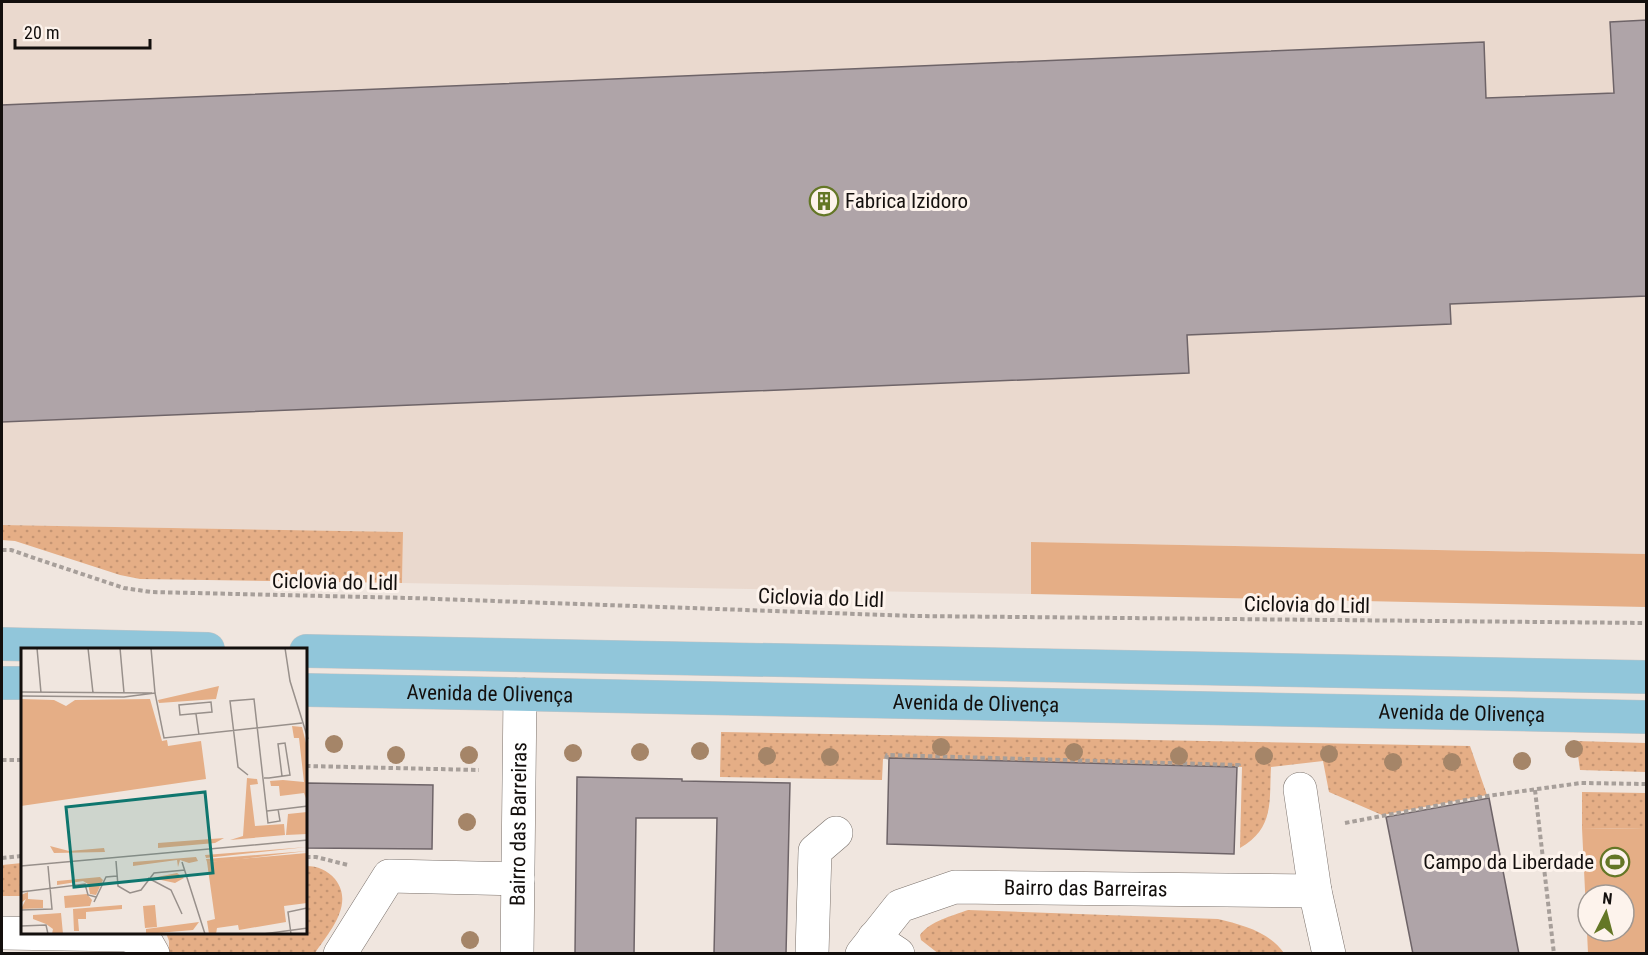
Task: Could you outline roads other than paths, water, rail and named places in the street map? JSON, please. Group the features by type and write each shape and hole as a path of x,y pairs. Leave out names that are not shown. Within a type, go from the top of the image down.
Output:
{"main road":[{"path":"2,644 167,648"},
{"name":"Avenida de Olivença","path":"308,651 1647,677"},
{"path":"2,682 21,683"},
{"name":"Avenida de Olivença","path":"308,690 1647,717"}],"street":[{"name":"Bairro das Barreiras","path":"517,954 520,694"},
{"path":"1300,789 1315,891 1329,954"},
{"path":"812,954 814,851 836,833"},
{"path":"340,954 389,876 518,879"},
{"name":"Bairro das Barreiras","path":"878,948 900,906 955,887 1315,891"},
{"path":"2,933 21,933"},
{"path":"126,934 145,940 153,954"}],"place":[{"name":"Fabrica Izidoro","path":"824,201"},
{"name":"Campo da Liberdade","path":"1615,862"}]}
